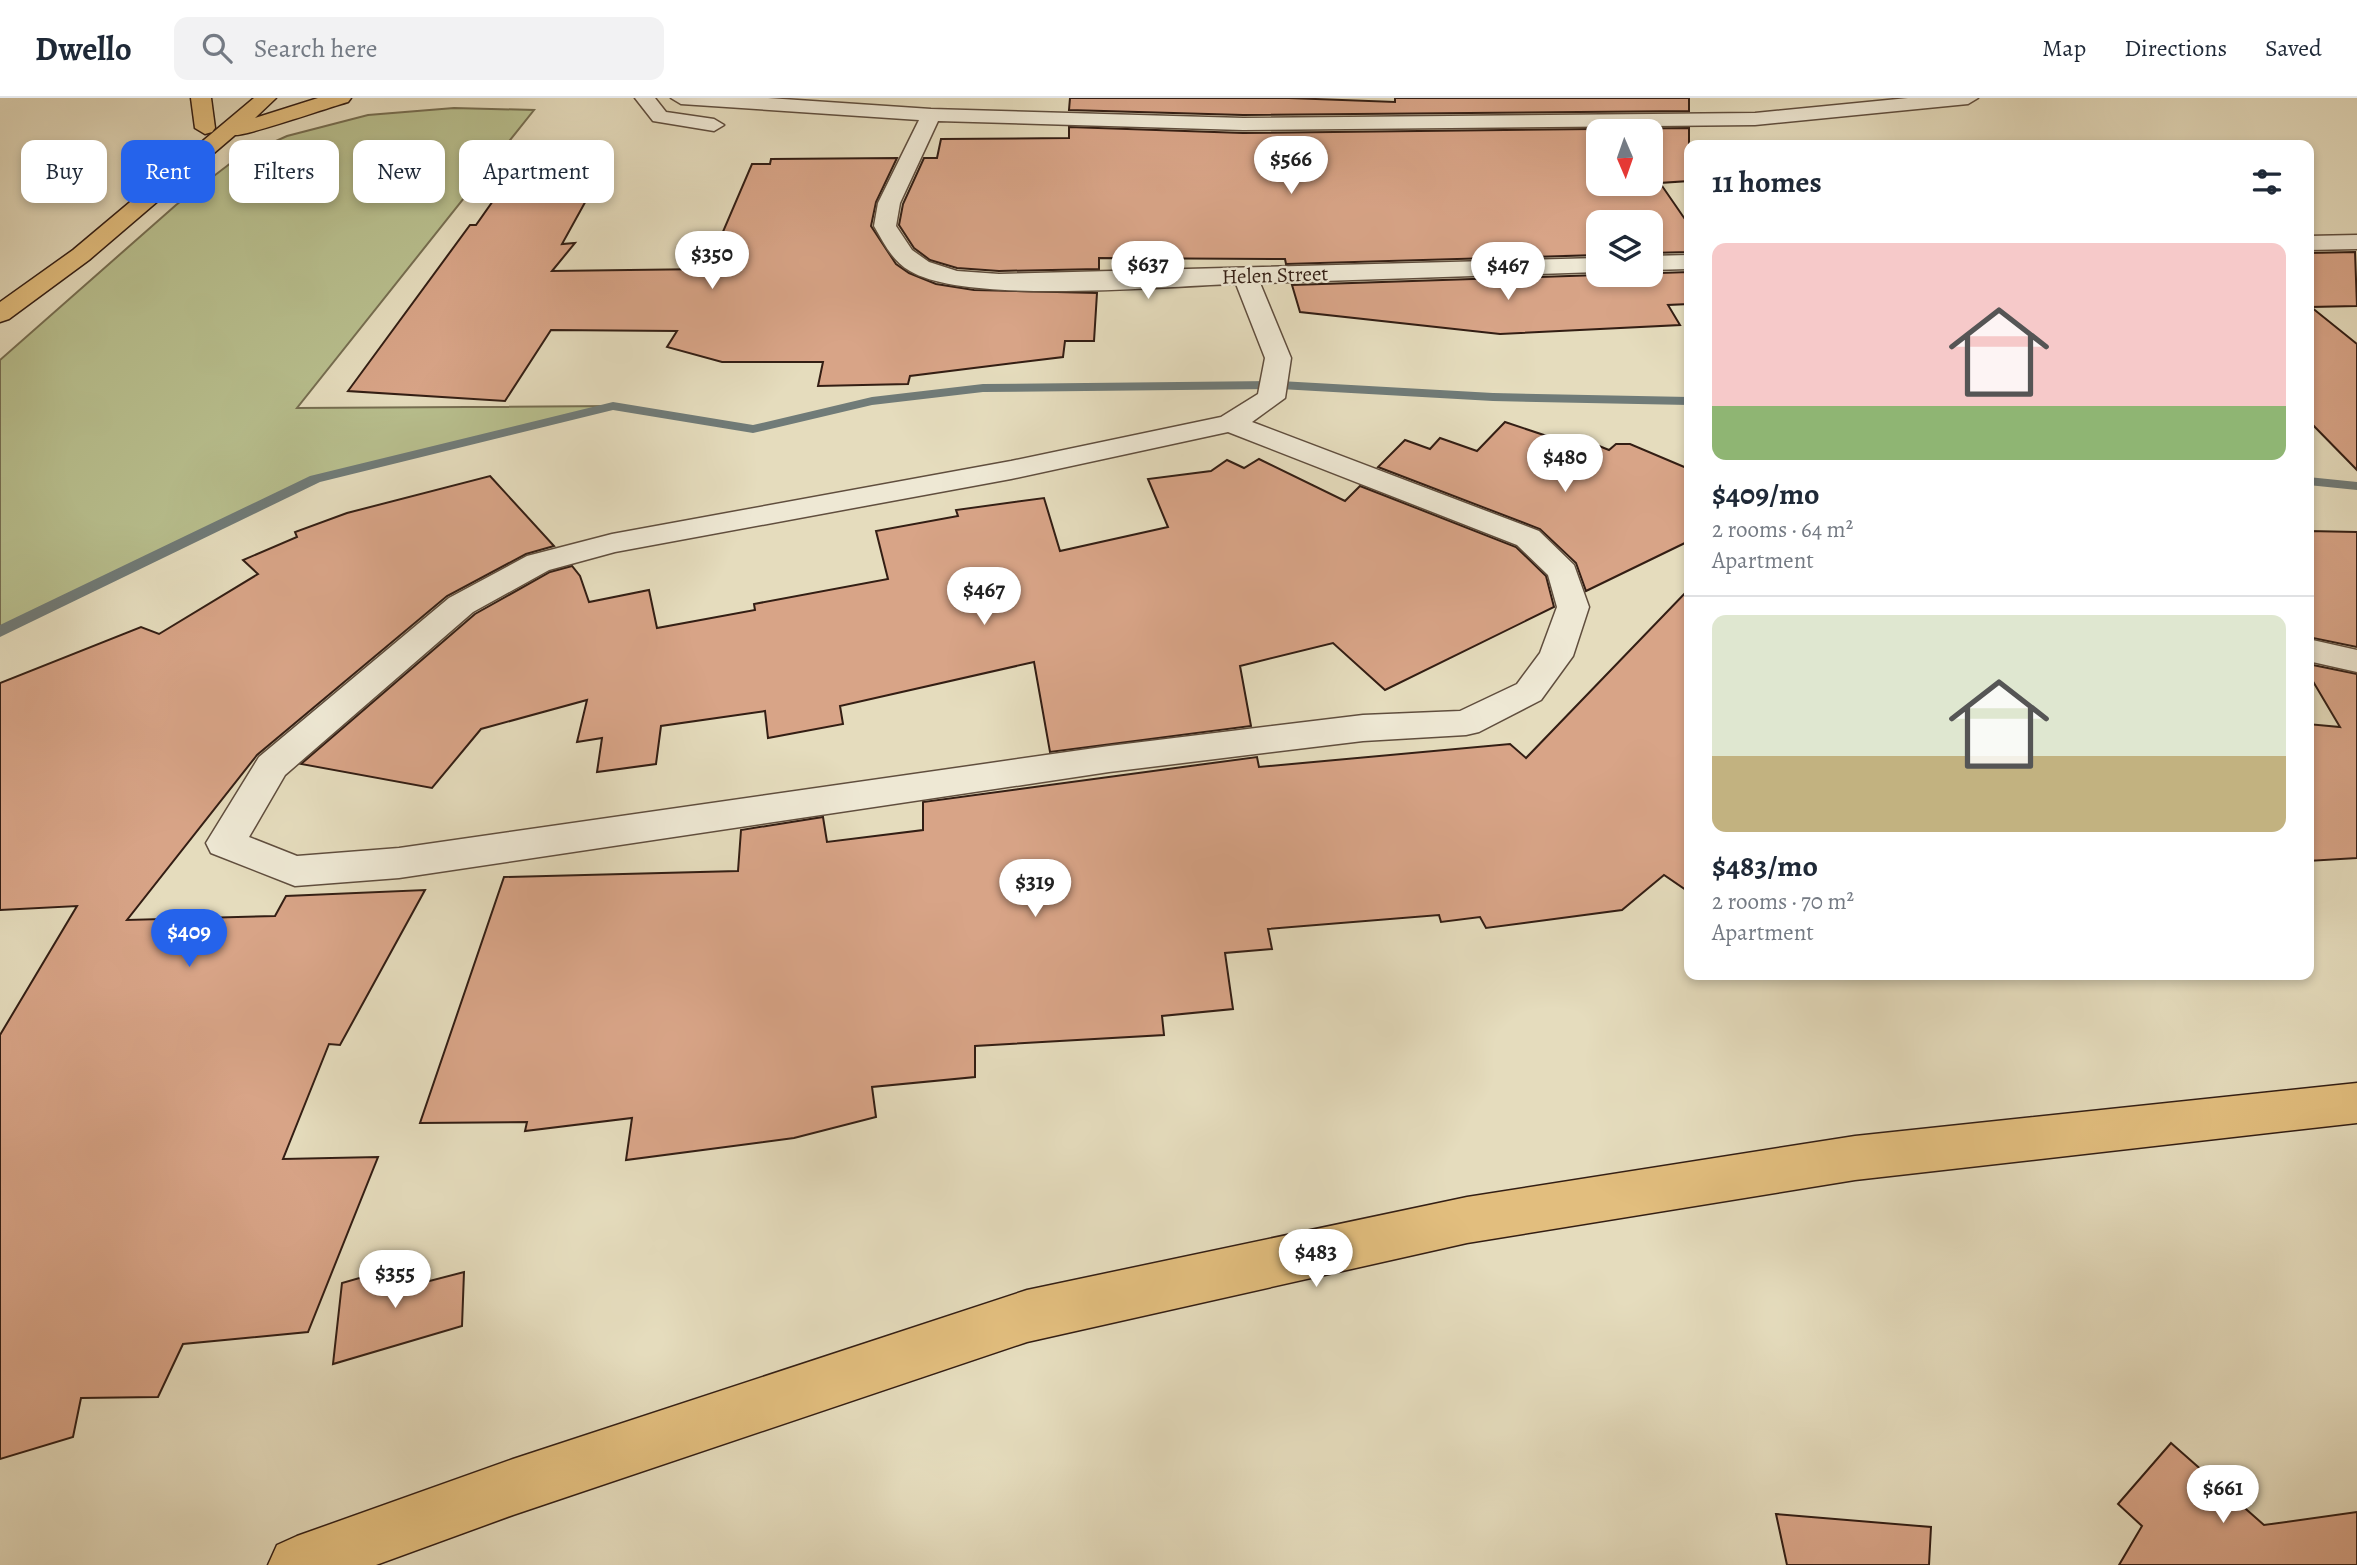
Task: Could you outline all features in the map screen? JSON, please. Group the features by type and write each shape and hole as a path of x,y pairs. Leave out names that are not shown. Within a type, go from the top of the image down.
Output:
{"main road":[{"path":"201,98 210,135"},
{"path":"0,314 66,268 210,135 242,98"},
{"path":"210,135 266,98"},
{"path":"210,135 341,98"},
{"path":"297,1565 526,1482 1027,1316 1467,1220 1855,1158 2357,1103"}],"street":[{"path":"645,98 660,117 699,125 734,126"},
{"path":"681,98 897,113 1243,124 1755,119 1968,98"},
{"path":"1741,98 1755,119"},
{"path":"1208,105 1243,124"},
{"path":"826,128 897,113"},
{"name":"Helen Street","path":"932,114 889,203 886,226 907,258 926,270 967,279 1055,282 1586,265"},
{"path":"2314,243 2357,242"},
{"path":"1663,263 1684,262"},
{"path":"1230,423 1528,538 1563,572 1573,607 1556,656 1529,692 1466,723 1363,728 1110,759 399,863 295,871 225,843 272,766 461,605 538,564 612,543 1011,470 1230,423 1271,398 1278,358 1245,275"},
{"path":"2314,651 2357,662"}],"green space":[{"path":"454,108 534,110 510,140 459,140 460,203 297,408 613,406 315,479 0,632 0,360 179,203 215,203 215,175 229,164 229,203 339,203 339,140 278,140 368,115"}],"building":[{"path":"1070,98 1289,98 1395,102 1395,98 1689,98 1689,111 1243,115 1069,110"},
{"path":"1069,127 1243,133 1586,129 1586,196 1663,196 1663,187 1684,218 1684,252 1663,253 1663,210 1586,210 1586,255 1286,264 1285,259 1099,258 1099,269 999,271 957,268 930,260 914,248 899,225 903,204 924,158 937,158 941,139 1069,138"},
{"path":"1663,128 1689,128 1689,140 1684,140 1684,181 1663,183"},
{"path":"897,158 876,202 871,226 896,264 909,273 936,284 974,290 1097,293 1094,341 1065,341 1063,357 910,376 908,384 818,386 823,362 722,362 667,347 677,331 551,330 505,401 348,391 470,225 476,225 491,203 585,203 562,244 575,243 552,271 707,269 752,164 770,164 771,159"},
{"path":"2355,252 2357,306 2314,307 2314,253"},
{"path":"1684,272 1684,304 1668,305 1680,325 1500,334 1300,312 1292,285 1586,275 1586,287 1663,287 1663,273"},
{"path":"2314,309 2357,344 2357,470 2314,426"},
{"path":"1505,422 1583,448 1589,442 1609,450 1616,444 1630,444 1684,467 1684,543 1586,591 1576,563 1540,529 1378,467 1405,440 1430,449 1440,438 1477,451"},
{"path":"1259,459 1345,501 1360,486 1516,547 1546,576 1554,607 1385,690 1333,643 1240,666 1251,726 1050,752 1034,662 840,706 843,724 768,738 765,711 661,726 656,764 597,772 602,738 577,742 587,700 481,729 432,788 301,764 475,614 550,572 572,566 580,576 589,602 649,590 657,628 755,610 754,604 888,579 876,531 958,516 956,510 1044,498 1060,551 1168,527 1148,479 1211,471 1227,460 1244,468"},
{"path":"490,476 554,546 526,554 447,596 257,755 127,920 275,916 286,896 425,890 340,1045 329,1044 283,1159 378,1157 308,1332 183,1344 158,1397 81,1398 73,1437 0,1459 0,1035 77,906 0,910 0,683 141,627 159,634 258,574 243,560 297,537 295,532 347,513"},
{"path":"2314,531 2357,532 2357,647 2314,638"},
{"path":"1684,594 1684,889 1664,875 1622,910 1486,928 1480,917 1441,922 1439,915 1268,929 1272,949 1225,953 1233,1009 1162,1016 1164,1035 975,1046 975,1077 872,1087 876,1117 794,1138 626,1160 632,1118 525,1131 527,1122 420,1123 504,877 738,871 741,830 823,817 827,842 923,830 923,802 1257,757 1259,767 1510,744 1526,758"},
{"path":"2314,665 2357,674 2357,858 2314,861 2314,725 2340,727 2314,683"},
{"path":"419,1261 418,1284 464,1272 462,1326 333,1364 342,1283"},
{"path":"2171,1443 2264,1525 2357,1512 2357,1565 2119,1565 2142,1526 2118,1504"},
{"path":"1776,1514 1931,1527 1929,1565 1787,1565"}],"waterway":[{"path":"0,632 315,479 613,406 753,429 872,401 983,388 1280,385 1493,397 1684,401"},
{"path":"2314,482 2357,486"}]}
